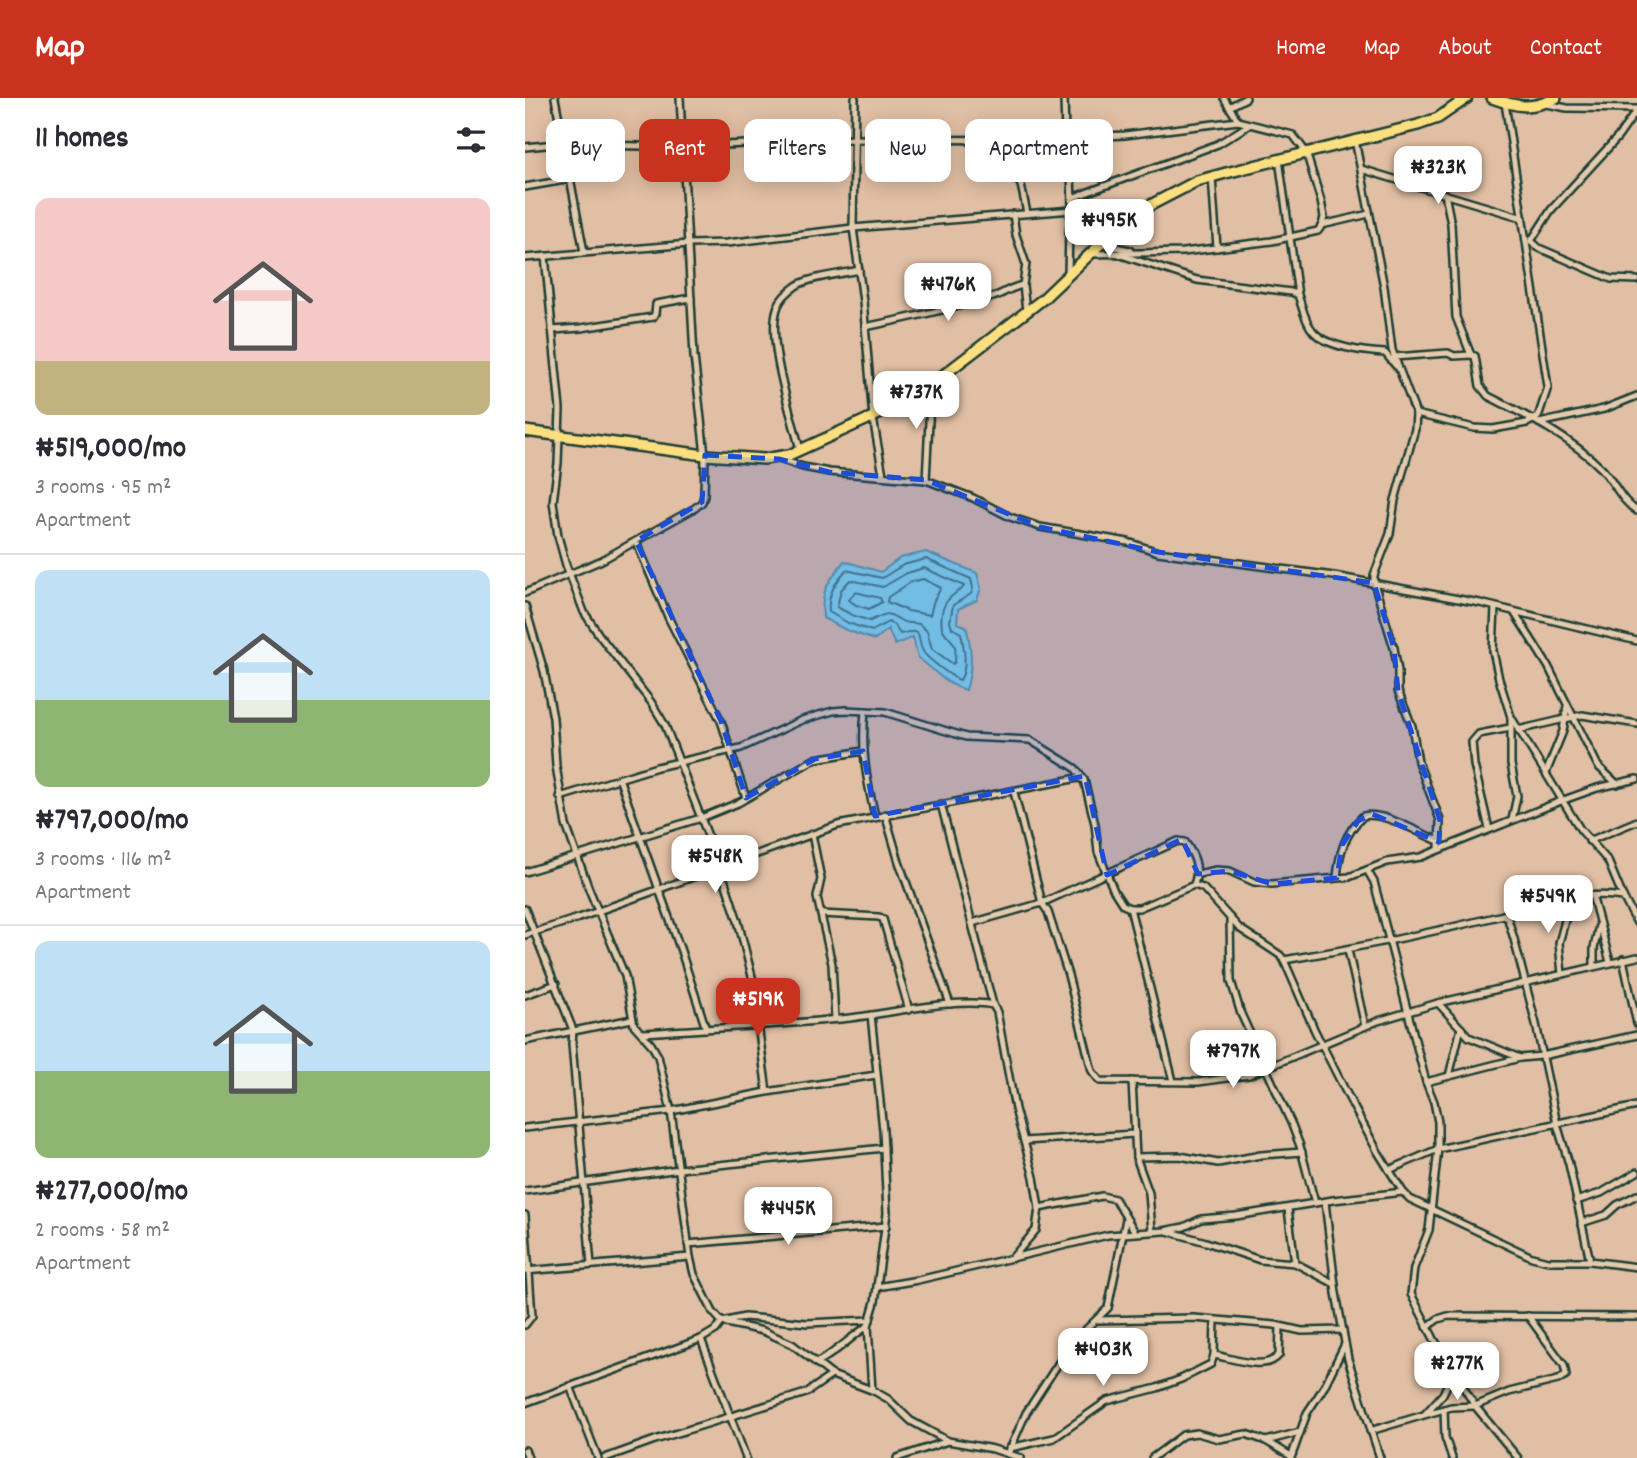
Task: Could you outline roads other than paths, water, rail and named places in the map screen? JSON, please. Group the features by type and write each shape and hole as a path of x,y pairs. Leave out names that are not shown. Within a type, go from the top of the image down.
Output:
{"main road":[{"path":"525,431 705,456 779,459 912,399 1068,276 1112,232 1167,195 1212,177 1438,118 1467,98"},
{"path":"1492,98 1515,106 1532,107 1556,98"}],"street":[{"path":"555,98 559,119"},
{"path":"680,98 681,119"},
{"path":"855,98 853,228 873,418 883,475"},
{"path":"1065,98 1065,119"},
{"path":"1224,98 1238,121"},
{"path":"1230,107 1246,98"},
{"path":"1506,103 1548,387 1537,421"},
{"path":"1543,103 1567,108 1637,109"},
{"path":"1528,239 1618,137 1637,109"},
{"path":"1091,254 1183,252 1217,248 1318,231 1324,217 1306,152 1293,135 1238,121 1113,135"},
{"path":"1072,198 1218,144 1248,125"},
{"path":"730,145 854,139 965,140"},
{"path":"1355,140 1394,357 1416,414 1415,429 1395,500 1391,534 1374,575 1374,583 1394,648 1398,691 1412,726 1419,762 1440,820 1439,849"},
{"path":"525,147 546,146"},
{"path":"1279,159 1292,236 1298,295 1312,330 1319,337 1352,351 1385,353 1398,368"},
{"path":"1361,169 1523,218"},
{"path":"1212,177 1217,248"},
{"path":"525,187 554,182"},
{"path":"572,182 584,252"},
{"path":"525,593 569,575 636,541 702,502 705,456 694,356 685,182"},
{"path":"1018,182 1027,214"},
{"path":"1068,276 1071,182"},
{"path":"1445,194 1451,224 1456,317 1471,355 1475,356 1480,386 1487,396 1556,433 1602,469 1630,506 1637,511"},
{"path":"525,258 727,243 853,228 1072,208 1095,219 1112,232 1115,247 1140,252"},
{"path":"1013,214 1016,235 1026,264 1023,285 1026,311"},
{"path":"1322,225 1369,214"},
{"path":"1528,239 1557,256 1611,279 1637,280"},
{"path":"1115,253 1197,281 1282,290 1298,295"},
{"path":"545,256 560,409 553,502 558,536 569,575 585,611 599,635 651,702 665,725 720,867 737,921 761,1024 767,1091"},
{"path":"800,450 774,340 774,320 778,306 783,297 803,282 859,270"},
{"path":"865,327 939,312 997,296 1010,287 1023,285"},
{"path":"552,330 653,317 656,304 691,298"},
{"path":"1394,357 1471,355"},
{"path":"926,480 931,383"},
{"path":"1416,414 1474,428 1493,429 1604,409 1637,396"},
{"path":"779,459 829,472 926,480 973,498 1010,517 1040,527 1128,542 1158,552 1374,583 1495,607 1637,641"},
{"path":"636,541 669,619 721,722 746,798"},
{"path":"525,606 551,706 560,797 577,857 625,975 634,1025 658,1056 671,1111 690,1257 694,1274 713,1312 722,1322 763,1331 792,1344 832,1375 888,1399 911,1421 948,1441 1009,1451 1021,1458"},
{"path":"1495,607 1493,651 1511,717 1561,801 1589,842 1608,861 1637,923"},
{"path":"1514,612 1548,666 1567,706 1569,717 1598,766 1617,784"},
{"path":"560,797 679,761 731,750 757,742 812,717 845,710 885,712 966,737 1030,740 1075,768 1084,780 1095,824 1098,852 1123,905 1130,908 1154,903 1194,885 1203,888 1239,928 1280,955 1321,1043 1389,1170 1410,1199 1532,1257 1548,1261 1590,1261 1637,1267"},
{"path":"865,711 864,766 875,817"},
{"path":"1518,730 1581,715 1637,724"},
{"path":"1511,717 1511,764 1517,796 1512,820"},
{"path":"1546,773 1569,717"},
{"path":"1489,829 1474,765 1472,742 1479,734 1510,728"},
{"path":"525,873 701,818 746,798 815,759 863,751"},
{"path":"619,778 706,1029"},
{"path":"525,935 812,834 885,814 1078,778 1084,780"},
{"path":"1198,874 1216,870 1230,871 1254,882 1272,884 1349,877 1387,862 1421,857 1561,801 1637,779"},
{"path":"1014,792 1042,903 1048,912 1068,975 1094,1076 1100,1081 1198,1082 1249,1075 1321,1043 1407,1012 1594,965 1637,957"},
{"path":"941,804 997,1012 1015,1108 1034,1177 1039,1208 1036,1230 1012,1258"},
{"path":"885,814 899,862 950,1004"},
{"path":"1336,877 1342,845 1363,816 1372,814 1388,819 1439,842"},
{"path":"1589,842 1637,821"},
{"path":"812,834 821,879 817,897 832,964 835,1019"},
{"path":"972,923 1042,903 1178,841 1185,842 1196,862 1198,874 1194,885"},
{"path":"1367,870 1374,882 1438,1122 1432,1211 1429,1230 1411,1282 1411,1294 1475,1406 1518,1458"},
{"path":"1284,960 1348,950 1571,898 1592,895 1623,897"},
{"path":"1592,895 1610,962"},
{"path":"1562,974 1559,943 1571,898"},
{"path":"1130,908 1173,1081"},
{"path":"525,909 573,1030 591,1265"},
{"path":"821,914 883,919 909,1010"},
{"path":"1504,915 1508,919 1514,939 1590,1261"},
{"path":"1230,918 1231,981 1241,1014 1292,1125 1315,1203"},
{"path":"1594,965 1594,948 1599,925"},
{"path":"1348,950 1365,1026"},
{"path":"1623,960 1637,1024"},
{"path":"525,995 556,984"},
{"path":"1438,1003 1471,1038 1520,1058"},
{"path":"642,1033 835,1019 950,1004 993,1005"},
{"path":"871,1015 884,1148 887,1213 869,1323 872,1390"},
{"path":"525,1041 632,1019"},
{"path":"1449,1076 1461,1028"},
{"path":"1426,1082 1520,1058 1542,1056 1637,1035"},
{"path":"525,1128 671,1111 767,1091 876,1075"},
{"path":"1132,1081 1136,1157 1149,1193 1152,1231"},
{"path":"1389,1170 1438,1149 1637,1107"},
{"path":"1024,1141 1135,1134"},
{"path":"525,1191 679,1169 884,1148"},
{"path":"1136,1157 1180,1156 1219,1163 1261,1155 1302,1152"},
{"path":"1576,1201 1601,1193 1637,1172"},
{"path":"877,1287 918,1280 1066,1243 1124,1233 1164,1231 1184,1227 1201,1219 1403,1192"},
{"path":"1581,1223 1605,1215 1617,1205 1637,1195"},
{"path":"1039,1208 1102,1196 1115,1199 1135,1232"},
{"path":"1325,1202 1345,1344 1380,1458"},
{"path":"1288,1209 1295,1264"},
{"path":"525,1215 532,1316 525,1325"},
{"path":"1009,1451 1026,1413 1071,1344 1108,1308 1126,1219"},
{"path":"688,1244 886,1226"},
{"path":"1164,1231 1260,1260 1295,1264 1335,1284"},
{"path":"527,1271 690,1257"},
{"path":"1427,1326 1448,1316 1637,1317"},
{"path":"1370,1431 1451,1407 1475,1406 1509,1392 1558,1380 1566,1375 1564,1365 1528,1316"},
{"path":"525,1402 701,1339 716,1330 722,1322 745,1317 807,1323 869,1323"},
{"path":"1098,1320 1215,1320 1302,1331 1343,1330"},
{"path":"1009,1451 1054,1438 1107,1401 1181,1379 1211,1364 1214,1355 1215,1320"},
{"path":"815,1363 835,1353 869,1323"},
{"path":"1214,1355 1252,1362 1270,1362 1279,1355 1280,1327"},
{"path":"701,1339 746,1458"},
{"path":"1152,1458 1183,1435 1198,1433 1219,1439 1246,1434 1266,1441 1291,1457 1300,1432 1345,1344"},
{"path":"1425,1414 1443,1394 1454,1370"},
{"path":"605,1458 806,1393 832,1375"},
{"path":"570,1386 597,1458"},
{"path":"1444,1409 1445,1437 1452,1458"},
{"path":"1266,1441 1300,1432"},
{"path":"897,1458 948,1441"},
{"path":"525,1450 528,1458"}],"water":[{"path":"926,552 977,573 981,588 977,600 958,609 957,623 966,626 970,650 971,665 966,690 945,680 918,658 913,637 895,645 888,629 875,640 823,618 826,587 844,561 881,572 900,558"}]}
